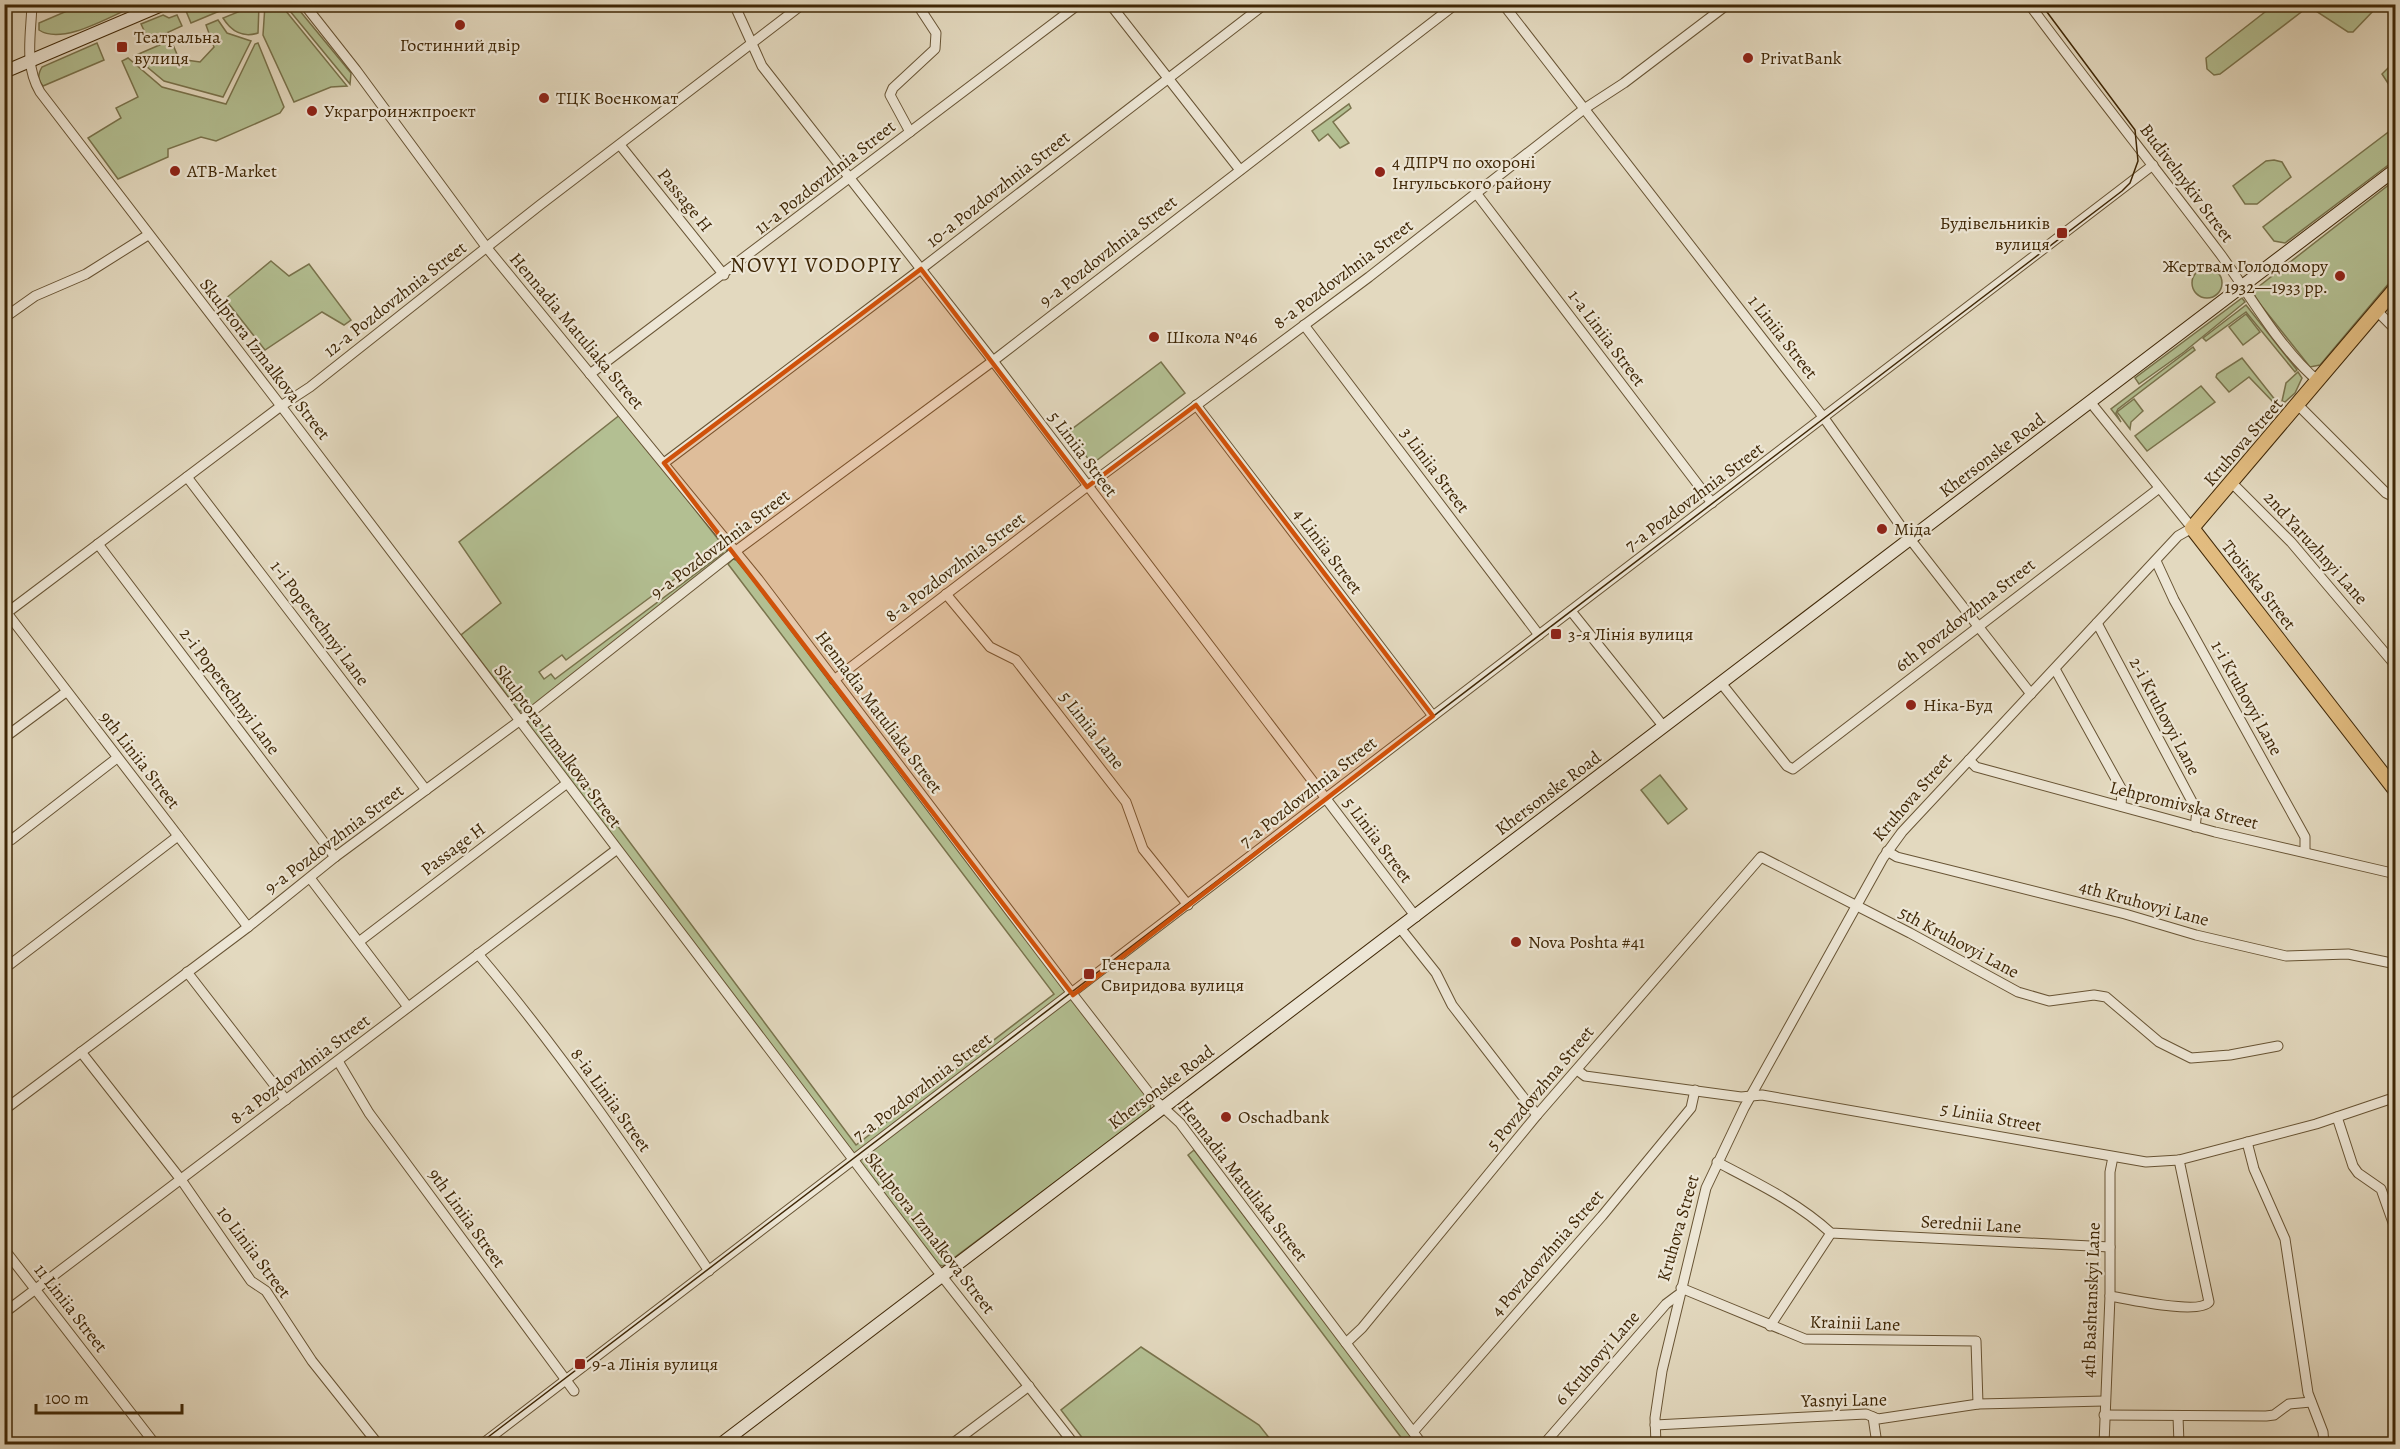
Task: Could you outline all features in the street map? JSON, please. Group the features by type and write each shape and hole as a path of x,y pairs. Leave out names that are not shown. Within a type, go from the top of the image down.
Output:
{"main road":[{"path":"4,72 164,4"},
{"name":"Khersonske Road","path":"721,1444 1401,929 2396,169"},
{"name":"Kruhova Street","path":"2192,528 2396,288"},
{"name":"Troitska Street","path":"2192,528 2396,791"}],"street":[{"path":"29,62 32,4"},
{"name":"Hennadia Matuliaka Street","path":"304,4 356,70 487,248 735,552 1073,995 1163,1107 1180,1123 1422,1444"},
{"name":"5 Liniia Street","path":"734,4 762,66 993,362 1416,917"},
{"name":"12-a Pozdovzhnia Street","path":"6,614 281,405 310,387 802,4"},
{"path":"910,132 890,94 893,88 935,49 936,33 933,24 917,4"},
{"name":"11-a Pozdovzhnia Street","path":"590,374 724,275 1079,4"},
{"path":"1110,4 1240,170"},
{"name":"10-a Pozdovzhnia Street","path":"664,463 921,270 1265,4"},
{"name":"9-a Pozdovzhnia Street","path":"4,1110 248,927 335,857 518,720 735,552 993,362 1456,4"},
{"name":"1 Liniia Street","path":"1503,4 1824,418 1910,539 2031,694"},
{"name":"8-a Pozdovzhnia Street","path":"834,680 1304,325 1584,109 1624,83 1728,4"},
{"name":"Budivelnykiv Street","path":"2029,4 2153,165 2306,371 2318,381"},
{"name":"Skulptora Izmalkova Street","path":"29,62 32,79 39,92 281,405 852,1160 1074,1444"},
{"name":"Passage H","path":"620,145 724,275"},
{"name":"7-a Pozdovzhnia Street","path":"482,1444 567,1382 852,1160 1073,995 1326,798 2153,165"},
{"name":"1-a Liniia Street","path":"1476,193 1712,503"},
{"path":"4,318 35,296 86,274 148,235"},
{"path":"2377,311 2396,330"},
{"name":"3 Liniia Street","path":"1304,325 1539,635"},
{"name":"Troitska Street","path":"2091,403 2158,489 2192,528"},
{"name":"4 Liniia Street","path":"1196,405 1433,716"},
{"path":"2298,405 2386,493 2396,498"},
{"name":"1-i Poperechnyi Lane","path":"187,477 426,790"},
{"name":"2nd Yaruzhnyi Lane","path":"2232,483 2291,542 2396,666"},
{"name":"6th Povzdovzhna Street","path":"1722,683 1787,766 1793,769 2158,489"},
{"name":"Kruhova Street","path":"1656,1444 1655,1425 1662,1371 1706,1188 1751,1096 1887,852 1902,832 2178,536 2192,528"},
{"name":"2-i Poperechnyi Lane","path":"98,544 335,857"},
{"name":"1-i Kruhovyi Lane","path":"2156,561 2174,600 2305,837 2305,852"},
{"name":"5 Liniia Lane","path":"946,594 990,647 1016,660 1112,783 1128,807 1143,849 1188,905"},
{"path":"1571,611 1664,727"},
{"name":"9th Liniia Street","path":"6,614 248,927"},
{"name":"2-i Kruhovyi Lane","path":"2097,623 2197,811 2195,826"},
{"path":"2055,669 2122,790 2121,806"},
{"path":"4,738 66,692"},
{"path":"4,840 11,840 117,758"},
{"name":"Lehpromivska Street","path":"1969,760 1976,767 2195,826 2396,874"},
{"name":"Passage H","path":"360,941 566,783"},
{"path":"4,969 178,836"},
{"name":"8-a Pozdovzhnia Street","path":"4,1313 182,1181 616,850"},
{"name":"4th Kruhovyi Lane","path":"1887,852 2125,914 2196,935 2286,956 2348,954 2396,964"},
{"name":"5th Kruhovyi Lane","path":"1761,857 2018,993 2049,1001 2094,994 2106,997 2159,1042 2191,1058 2230,1055 2278,1046"},
{"name":"5 Povzdovzhna Street","path":"1346,1343 1362,1328 1537,1115 1761,857"},
{"path":"309,878 360,941 408,1007"},
{"path":"1401,929 1436,973 1452,1005 1537,1115"},
{"name":"8-ia Liniia Street","path":"478,954 518,1002 616,1134 709,1270"},
{"path":"187,972 286,1100"},
{"name":"10 Liniia Street","path":"81,1052 182,1181 251,1281 266,1291 312,1361 378,1444"},
{"name":"9th Liniia Street","path":"338,1061 369,1113 574,1391"},
{"name":"5 Liniia Street","path":"1576,1070 1585,1077 1741,1097 1751,1096 1862,1112 2146,1162 2179,1160 2337,1117 2396,1097"},
{"name":"4 Povzdovzhnia Street","path":"1414,1431 1602,1216 1691,1108 1695,1090"},
{"path":"2337,1117 2353,1166 2358,1173 2381,1189 2396,1231"},
{"path":"2247,1142 2254,1169 2285,1239 2311,1402 2323,1432 2324,1444"},
{"name":"4th Bashtanskyi Lane","path":"2104,1444 2110,1296 2110,1172 2113,1157"},
{"path":"2110,1296 2184,1307 2199,1307 2209,1302 2179,1160"},
{"path":"1717,1162 1800,1207 1831,1233 1770,1326"},
{"name":"Serednii Lane","path":"1831,1233 2110,1247"},
{"name":"11 Liniia Street","path":"4,1249 155,1444"},
{"name":"Krainii Lane","path":"1680,1291 1805,1339 1976,1341 1978,1404"},
{"name":"6 Kruhovyi Lane","path":"1544,1444 1666,1304 1680,1291"},
{"path":"952,1444 1029,1386"},
{"name":"Yasnyi Lane","path":"1655,1425 1866,1414 1878,1419 1978,1404 2104,1401"},
{"path":"2104,1415 2266,1416 2274,1415 2289,1404 2311,1402"},
{"path":"2178,1416 2179,1444"},
{"path":"1873,1417 1877,1444"},
{"path":"4,1439 9,1444"}],"highlighted area":[{"path":"921,269 1087,487 1196,405 1433,716 1073,995 664,463"}],"green space":[{"path":"81,5 137,5 74,32 49,34 39,30 39,23"},
{"path":"195,5 234,5 191,23 186,11"},
{"path":"259,5 258,33 242,34 230,27 223,18"},
{"path":"265,5 281,5 347,86 331,87 294,102 263,35"},
{"path":"285,5 295,5 351,73 350,84"},
{"path":"2274,5 2372,5 2374,10 2353,32 2348,32 2313,9 2304,10 2220,74 2214,75 2207,69 2206,58"},
{"path":"163,15 169,18 177,15 182,26 149,41 141,24"},
{"path":"218,20 227,33 251,41 223,97 164,81 134,56 171,40 179,59 200,62 214,47 206,25"},
{"path":"97,43 104,60 43,86 39,77 42,67"},
{"path":"258,43 284,107 280,113 216,141 201,137 168,149 168,157 118,179 88,138 121,118 116,108 138,97 122,61 128,58 162,87 226,104 255,44"},
{"path":"2395,61 2395,94 2382,74"},
{"path":"1349,104 1351,108 1333,122 1349,143 1340,148 1328,134 1319,141 1312,131"},
{"path":"2395,127 2395,160 2285,243 2274,241 2263,227"},
{"path":"2266,161 2282,162 2291,177 2257,204 2245,204 2233,186"},
{"path":"2395,180 2395,276 2320,365 2310,367 2256,299 2253,291"},
{"path":"271,261 289,276 309,264 351,320 344,325 322,312 265,350 225,299"},
{"path":"2207,268 2218,272 2222,283 2218,294 2207,298 2196,294 2192,283 2196,272"},
{"path":"2242,298 2245,302 2184,352 2139,384 2135,378"},
{"path":"2246,305 2297,370 2295,372 2246,312 2206,341 2203,338"},
{"path":"2246,314 2260,332 2243,345 2229,327"},
{"path":"2193,347 2195,350 2118,409 2116,413 2121,422 2111,409"},
{"path":"2242,358 2280,406 2278,407 2249,377 2229,392 2216,377 2217,374"},
{"path":"1161,362 1185,393 1092,464 1068,432"},
{"path":"2298,372 2302,378 2295,393 2285,402 2282,401 2286,383"},
{"path":"2201,386 2215,402 2147,451 2135,436"},
{"path":"2134,399 2143,411 2131,422 2130,429 2117,412"},
{"path":"621,414 728,552 527,711 519,711 461,635 501,603 459,542","holes":["719,546 723,553 555,679 551,674 544,679 539,672 562,655 566,660"]},
{"path":"733,559 739,561 1151,1102 1150,1111 943,1266 939,1265 527,725 529,718 534,714 856,1145 1054,994 728,564"},
{"path":"1660,775 1687,809 1668,824 1641,790"},
{"path":"1194,1150 1418,1444 1406,1444 1188,1155"},
{"path":"1141,1347 1259,1425 1274,1444 1087,1444 1061,1410"}],"tram line":[{"path":"479,1444 2122,191 2130,183 2138,161 2135,130 2041,4"}],"place":[{"name":"Гостинний двір","path":"460,25"},
{"name":"Театральна вулиця","path":"122,47"},
{"name":"PrivatBank","path":"1748,58"},
{"name":"ТЦК Военкомат","path":"544,98"},
{"name":"Украгроинжпроект","path":"312,111"},
{"name":"ATB-Market","path":"175,171"},
{"name":"4 ДПРЧ по охороні Інгульського району","path":"1380,172"},
{"name":"Будівельників вулиця","path":"2062,233"},
{"name":"Жертвам Голодомору 1932—1933 рр.","path":"2340,276"},
{"name":"Школа №46","path":"1154,337"},
{"name":"Міда","path":"1882,529"},
{"name":"3-я Лінія вулиця","path":"1556,634"},
{"name":"Ніка-Буд","path":"1911,705"},
{"name":"Nova Poshta #41","path":"1516,942"},
{"name":"Генерала Свиридова вулиця","path":"1089,974"},
{"name":"Oschadbank","path":"1226,1117"},
{"name":"9-а Лінія вулиця","path":"580,1364"}],"district":[{"name":"NOVYI VODOPIY","path":"816,265"}]}
